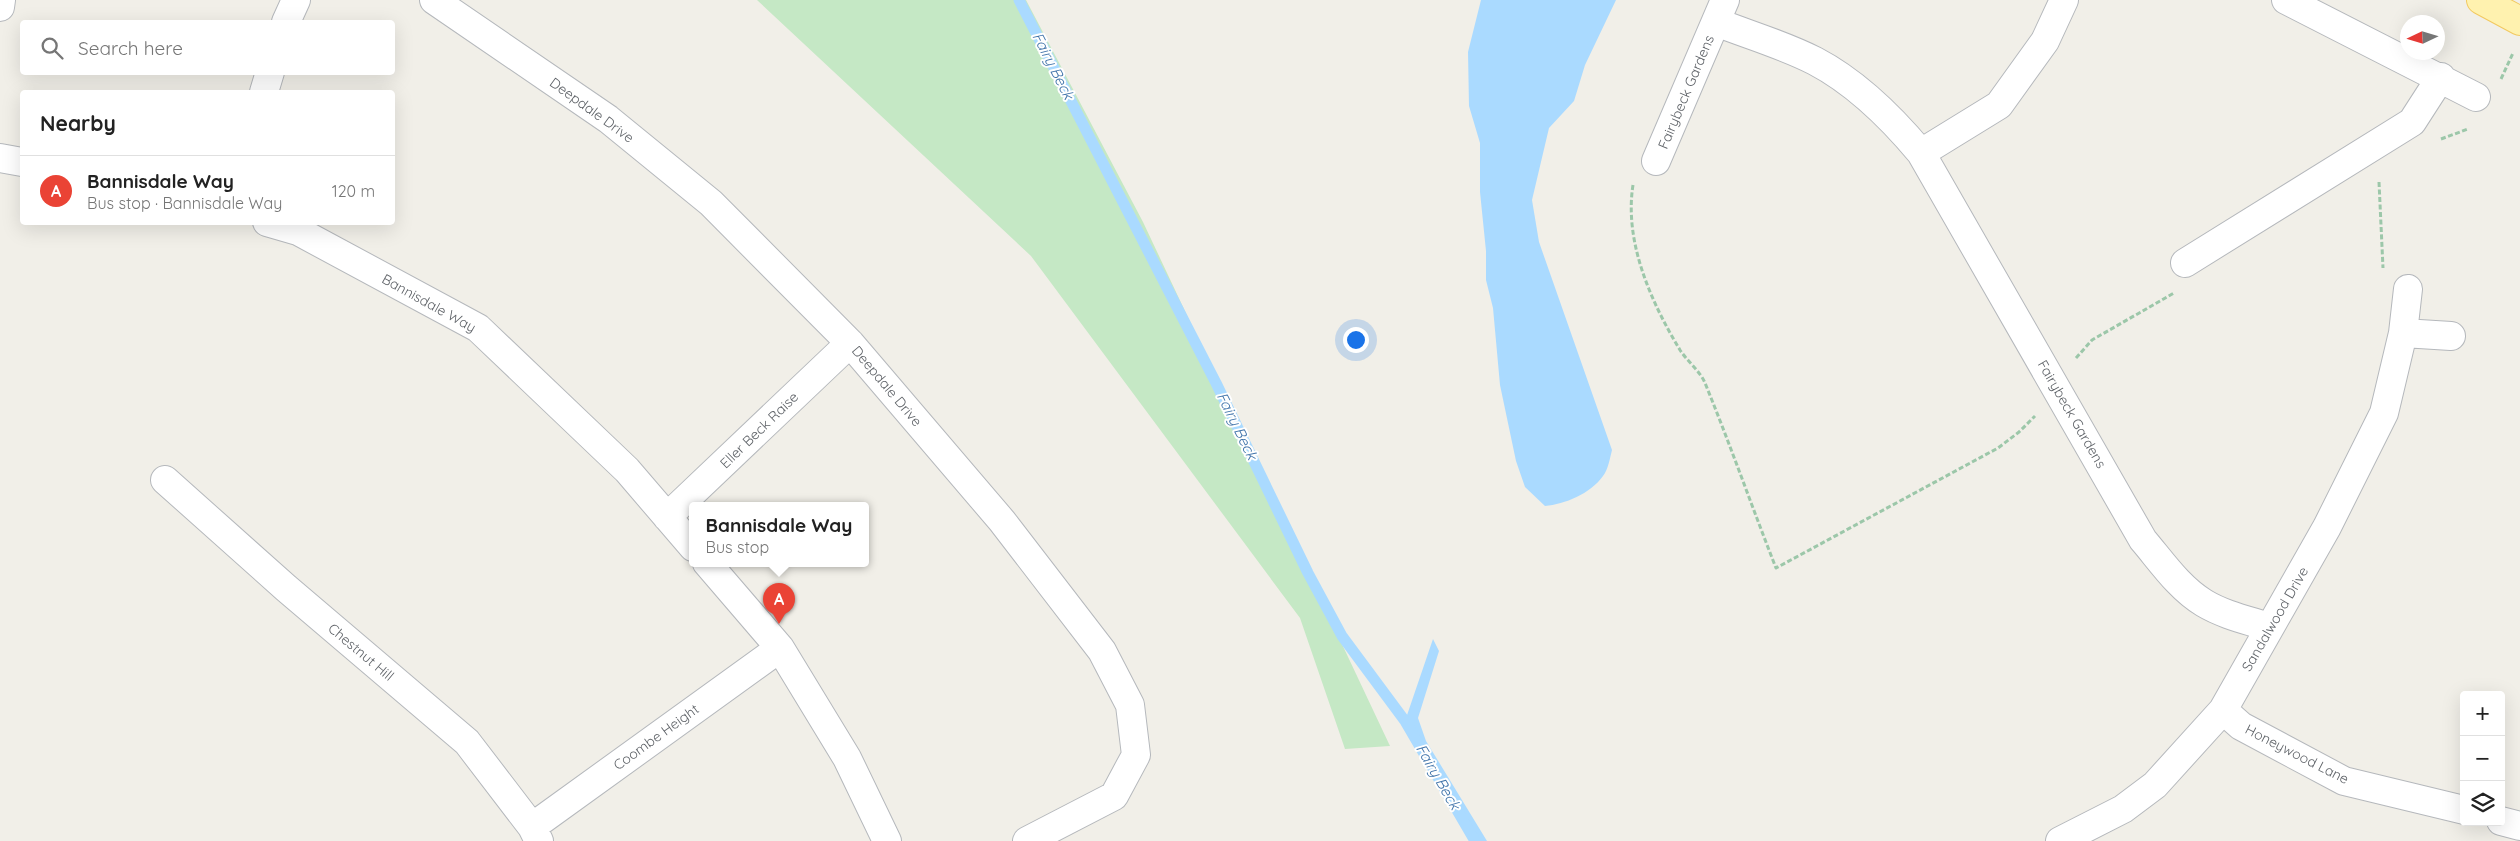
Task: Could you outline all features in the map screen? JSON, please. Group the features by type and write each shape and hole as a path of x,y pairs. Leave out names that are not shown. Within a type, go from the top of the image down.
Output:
{"main road":[{"path":"2481,0 2520,21"}],"street":[{"path":"0,6 1,0"},
{"path":"287,20 296,0"},
{"name":"Deepdale Drive","path":"434,0 608,119 711,203 850,343 1002,521 1102,651 1130,705 1136,755 1114,796 1027,841"},
{"path":"1921,153 1999,104 2045,41 2064,0"},
{"path":"2286,0 2476,97"},
{"name":"Fairybeck Gardens","path":"1656,161 1721,11 1815,61 1847,81 1877,105 1921,153 2142,540 2181,585 2204,603 2236,617 2269,627"},
{"path":"265,90 269,75"},
{"path":"2185,263 2412,122 2440,77"},
{"path":"0,158 20,162"},
{"name":"Bannisdale Way","path":"276,225 298,232 478,328 627,470 689,542"},
{"name":"Sandalwood Drive","path":"2060,841 2123,809 2155,785 2223,710 2327,527 2384,413 2403,333 2408,289"},
{"path":"2403,333 2451,336"},
{"name":"Eller Beck Raise","path":"667,517 850,343"},
{"name":"Chestnut Hill","path":"165,480 286,588 467,742 535,834"},
{"path":"710,567 780,648 847,758 887,841"},
{"name":"Coombe Height","path":"535,834 780,648"},
{"name":"Honeywood Lane","path":"2223,710 2242,726 2344,781 2460,809"},
{"path":"2505,821 2520,826"}],"path":[{"path":"2379,174 2384,274 2408,289"}],"green space":[{"path":"757,0 1026,0 1143,222 1390,746 1345,749 1300,618 1031,256"}],"water":[{"path":"1481,0 1616,0 1585,65 1574,101 1549,128 1532,200 1539,242 1612,450 1605,473 1591,488 1577,497 1545,506 1525,487 1516,461 1500,385 1493,308 1486,280 1486,251 1480,192 1480,143 1469,106 1468,52"},
{"path":"1433,639 1439,651 1418,718 1426,741 1487,841 1475,841 1405,721"}],"waterway":[{"name":"Fairy Beck","path":"1019,0 1216,383 1308,573 1342,636 1405,721 1475,841"}],"place":[{"name":"Bannisdale Way","path":"779,624"}]}
